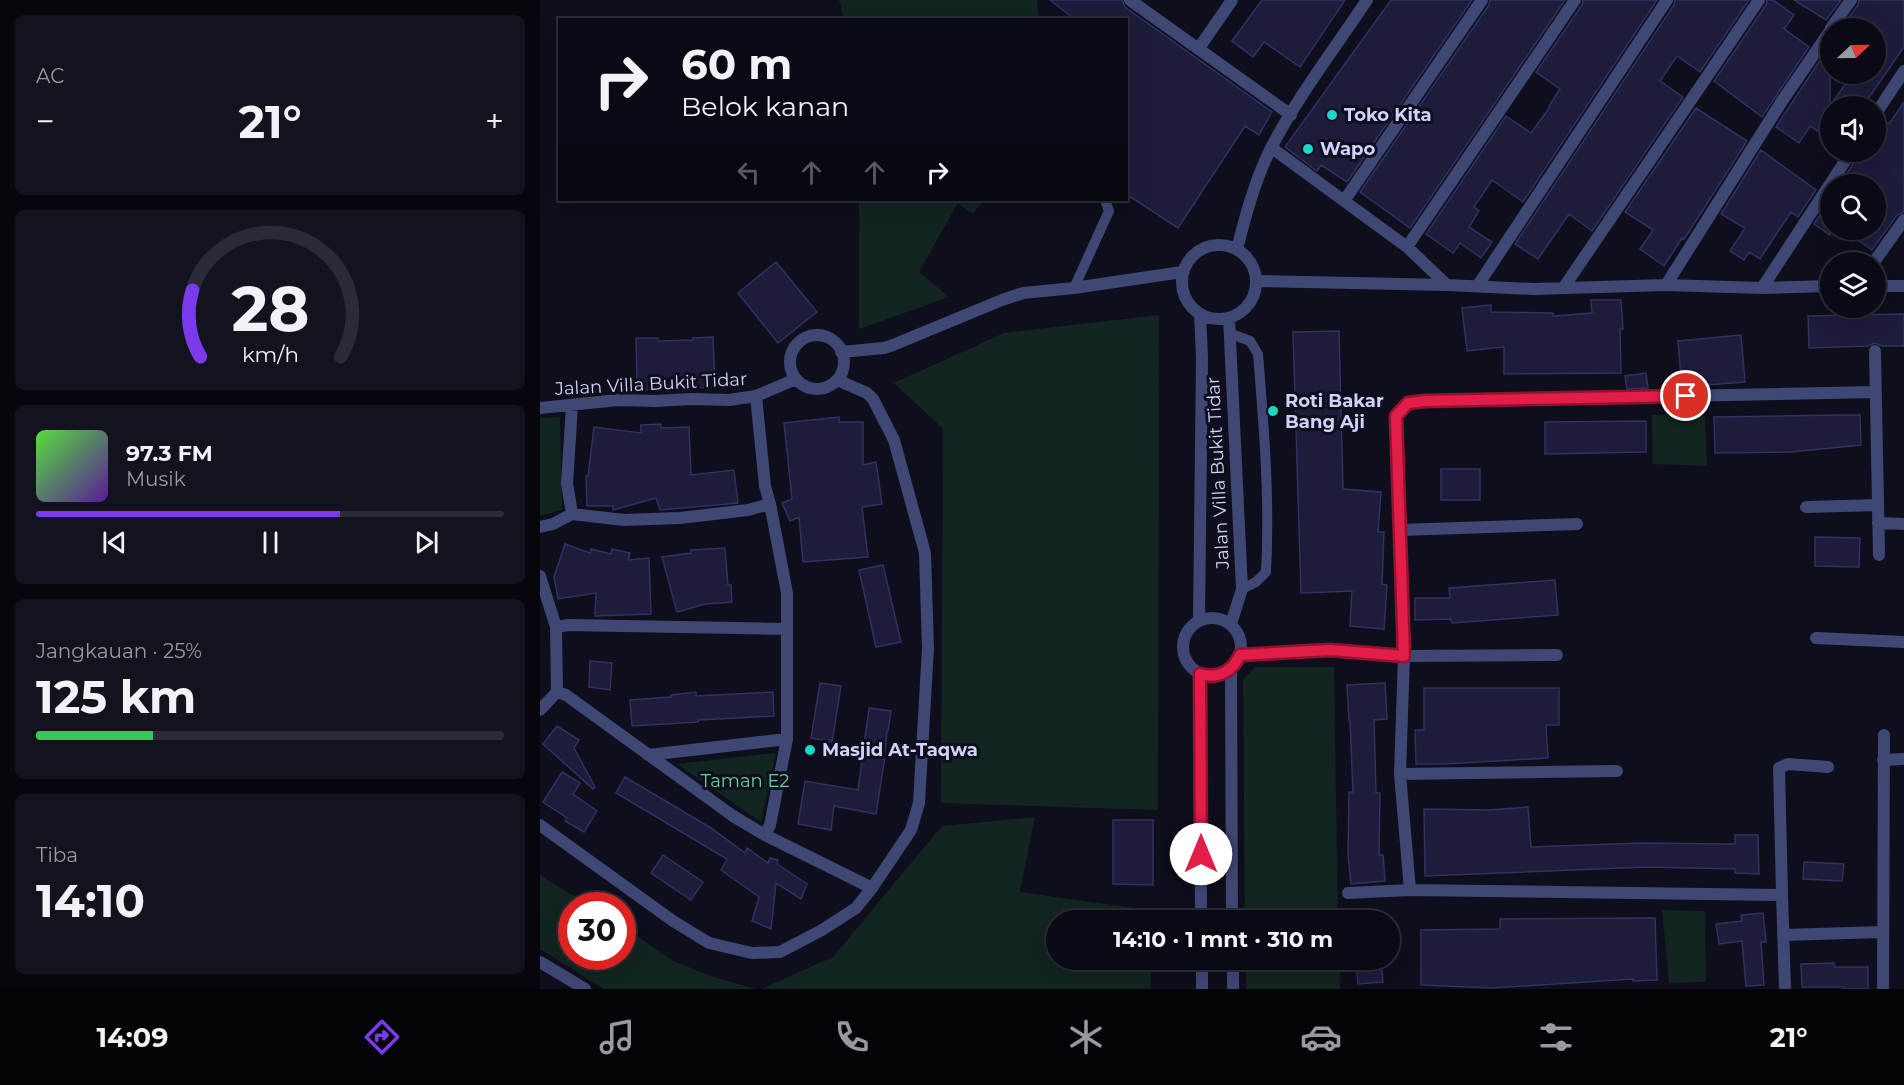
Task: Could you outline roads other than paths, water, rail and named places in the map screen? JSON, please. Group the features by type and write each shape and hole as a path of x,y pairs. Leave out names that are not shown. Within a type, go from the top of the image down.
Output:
{"street":[{"path":"1130,0 1290,115"},
{"path":"1199,48 1232,0"},
{"path":"1237,249 1248,204 1272,148 1290,115 1367,0"},
{"path":"1344,201 1482,0"},
{"path":"1407,247 1575,0"},
{"path":"1478,285 1666,0"},
{"path":"1564,287 1760,0"},
{"path":"1839,18 1851,0"},
{"path":"1666,285 1782,101 1820,46"},
{"path":"1886,98 1904,71"},
{"path":"1272,148 1407,247 1447,285"},
{"path":"1762,288 1844,162"},
{"path":"1881,252 1904,220"},
{"path":"1223,244 1237,249 1251,263 1256,281 1255,292 1250,303 1242,311 1229,318 1214,319 1200,314 1189,305 1181,283 1182,272 1191,256 1206,246 1223,244"},
{"path":"841,351 884,348 1023,293 1182,272"},
{"path":"1256,281 1478,285 1533,289 1666,285 1762,288 1820,286"},
{"path":"1886,286 1904,286"},
{"name":"Jalan Villa Bukit Tidar","path":"1199,620 1202,357 1200,314"},
{"name":"Jalan Villa Bukit Tidar","path":"1229,318 1242,589 1231,624"},
{"path":"815,335 835,337 841,351 843,366 837,380 830,386 821,389 812,388 796,379 790,364 794,347 800,341 815,335"},
{"path":"1875,351 1879,555"},
{"name":"Jalan Villa Bukit Tidar","path":"540,408 618,400 729,400 756,396 796,379"},
{"path":"540,825 673,921 709,943 752,953 780,952 822,930 856,908 911,830 919,803 928,648 925,553 894,440 884,420 873,399 867,393 837,380"},
{"path":"1410,890 1400,774 1404,656 1396,416 1408,403 1437,400 1875,392"},
{"path":"756,396 763,467 787,593 787,739 770,825 765,835"},
{"path":"572,406 567,483 572,514"},
{"path":"540,527 553,524 572,514 624,520 680,518 748,510 771,504"},
{"path":"1806,507 1878,504"},
{"path":"1878,523 1904,524"},
{"path":"1400,530 1577,524"},
{"path":"540,576 556,627 557,692 540,710"},
{"path":"1207,617 1216,618 1231,624 1240,638 1240,655 1231,669 1216,676 1200,674 1186,661 1183,642 1191,625 1199,620 1207,617"},
{"path":"556,627 786,629"},
{"path":"1816,638 1904,642"},
{"path":"1240,655 1330,650 1404,656 1557,655"},
{"path":"1231,669 1232,910"},
{"path":"1200,674 1201,910"},
{"path":"557,692 566,695 733,816 765,835 872,888"},
{"path":"1883,989 1884,735"},
{"path":"648,754 787,739"},
{"path":"1883,760 1904,759"},
{"path":"1785,989 1779,768 1788,764 1828,767"},
{"path":"1400,774 1617,771"},
{"path":"1348,893 1410,890 1782,895"},
{"path":"1783,935 1882,932"},
{"path":"540,962 585,989"},
{"path":"1202,970 1202,989"},
{"path":"1233,970 1233,989"}],"lane":[{"path":"1074,288 1109,211 1105,201"},
{"path":"1229,333 1250,341 1258,354 1267,479 1269,527 1266,572 1256,582 1242,589"}],"place":[{"name":"Toko Kita","path":"1332,115"},
{"name":"Wapo","path":"1308,149"},
{"name":"Roti Bakar Bang Aji","path":"1273,411"},
{"name":"Masjid At-Taqwa","path":"810,750"}],"park label":[{"name":"Taman E2","path":"745,781"}]}
